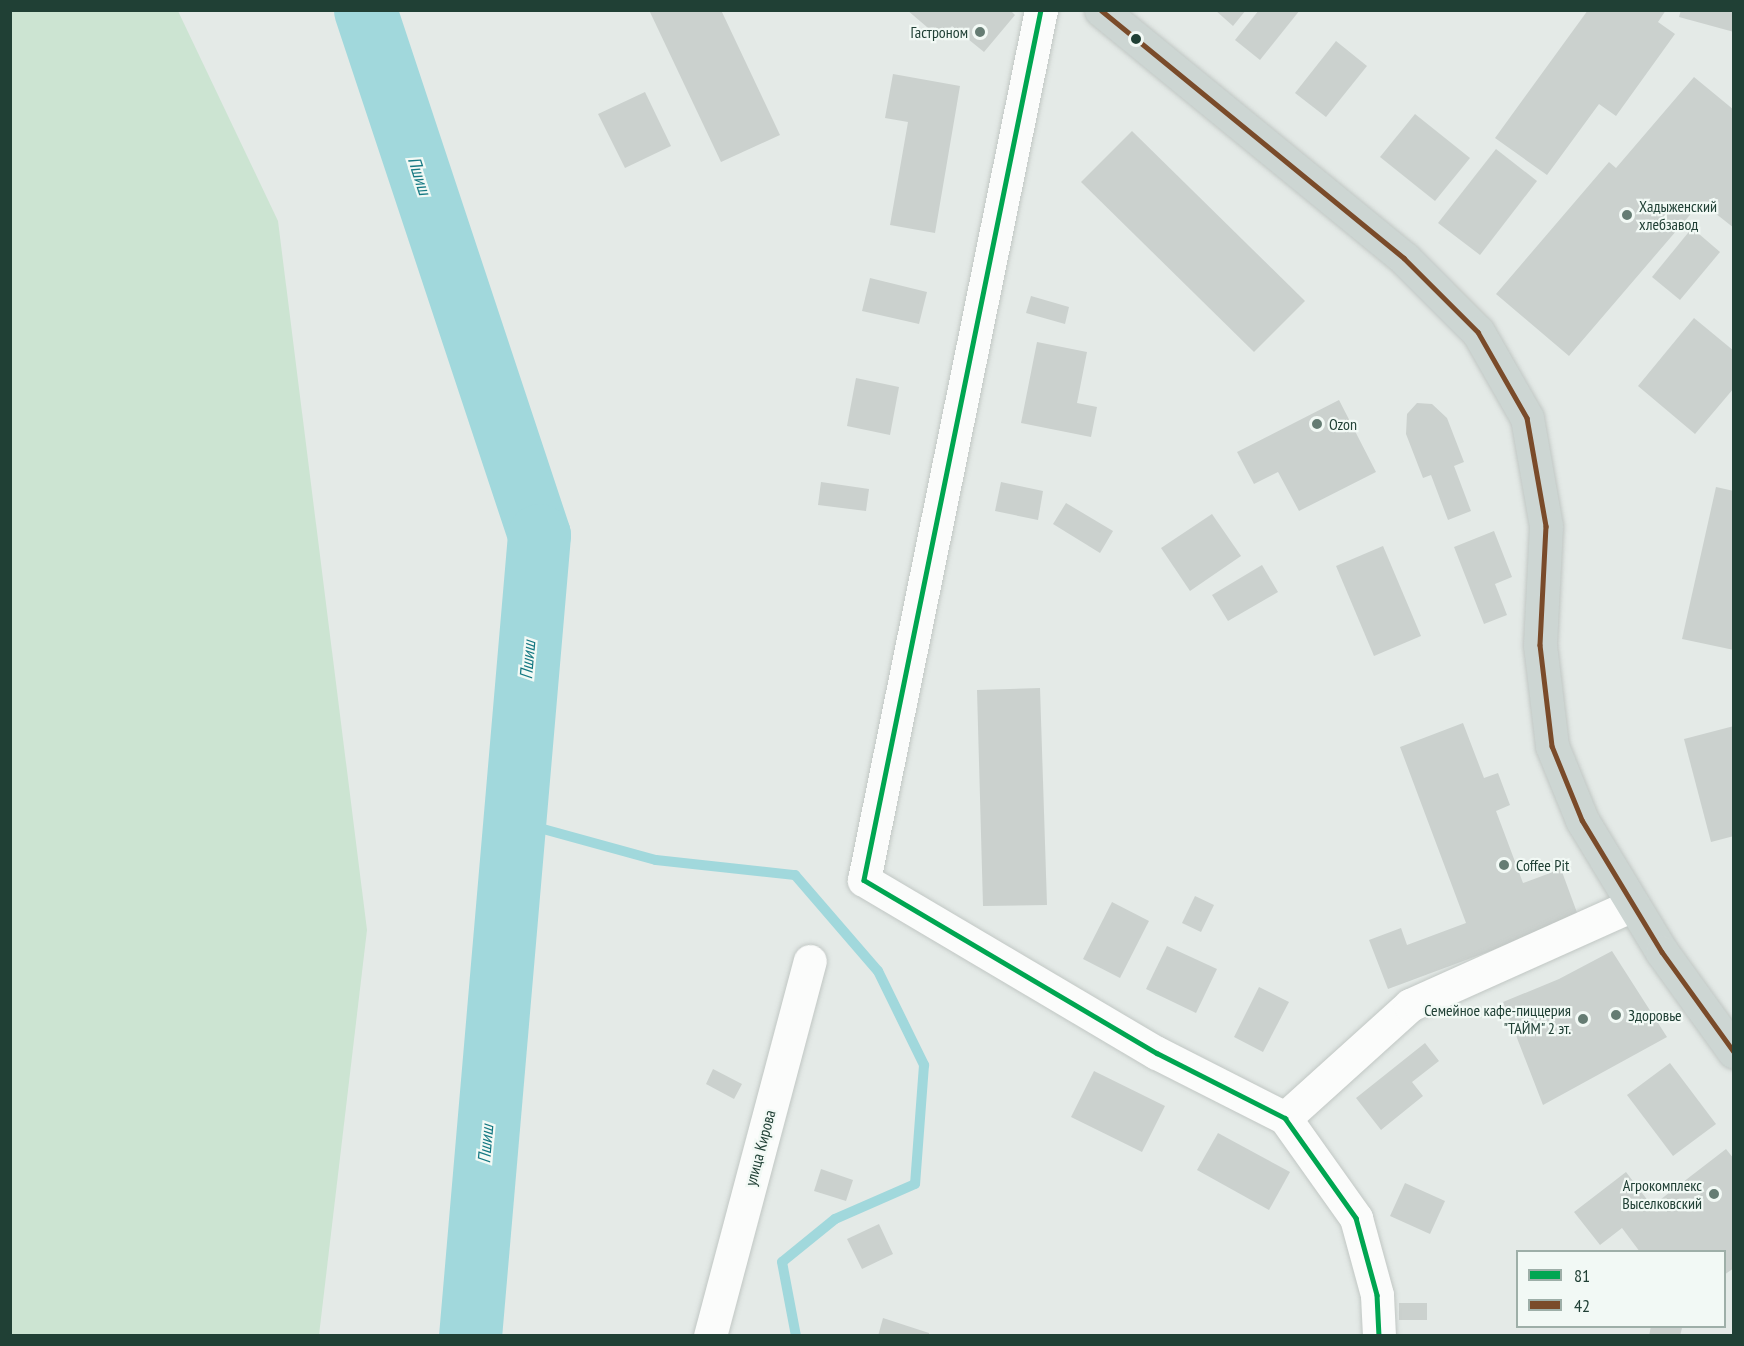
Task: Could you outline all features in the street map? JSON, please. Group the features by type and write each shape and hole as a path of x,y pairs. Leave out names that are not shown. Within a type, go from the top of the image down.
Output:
{"main road":[{"path":"1101,10 1404,258 1478,332 1527,418 1533,450 1546,526 1540,645 1552,746 1582,820 1633,905 1734,1052"}],"street":[{"path":"1041,10 864,880 1157,1053 1285,1118 1356,1218 1377,1294 1379,1335"},
{"path":"1285,1118 1410,1005 1633,905"},
{"name":"улица Кирова","path":"710,1335 810,961"}],"green space":[{"path":"10,11 178,11 278,221 367,930 319,1335 11,1335"}],"building":[{"path":"649,10 721,10 780,135 721,162"},
{"name":"Гастроном","path":"907,10 1010,10 1015,15 984,52 952,26 941,39"},
{"path":"1215,10 1246,10 1233,26"},
{"path":"1259,10 1300,10 1260,60 1235,40"},
{"path":"1588,10 1666,10 1658,22 1675,34 1616,116 1599,104 1547,175 1495,138"},
{"path":"1681,10 1734,10 1734,32 1679,17"},
{"path":"1336,41 1367,66 1326,117 1295,93"},
{"path":"893,74 960,86 935,233 890,225 908,122 885,118"},
{"name":"Хадыженский хлебзавод","path":"1694,77 1734,110 1734,228 1701,202 1569,356 1496,294 1609,162 1616,168"},
{"path":"645,92 671,146 625,168 598,114"},
{"path":"1415,114 1470,158 1435,201 1380,157"},
{"path":"1132,131 1305,301 1254,352 1081,182"},
{"path":"1496,149 1537,181 1480,255 1438,223"},
{"path":"1692,228 1720,252 1680,300 1652,277"},
{"path":"870,278 927,292 919,324 862,311"},
{"path":"1031,296 1069,307 1065,324 1026,313"},
{"path":"1694,318 1734,351 1734,388 1695,434 1638,386"},
{"path":"1037,342 1087,352 1077,403 1097,407 1091,437 1021,423"},
{"path":"856,378 899,387 890,435 847,426"},
{"path":"1339,400 1376,472 1299,511 1278,472 1254,484 1237,452"},
{"path":"1417,403 1432,404 1447,418 1464,462 1454,466 1471,511 1448,520 1431,475 1423,478 1406,434 1407,414"},
{"path":"821,482 869,489 866,511 818,505"},
{"path":"1001,482 1043,491 1038,520 995,511"},
{"path":"1716,487 1734,491 1734,650 1682,639"},
{"path":"1066,503 1113,531 1100,553 1053,524"},
{"path":"1212,514 1241,556 1190,591 1161,548"},
{"path":"1494,531 1512,577 1495,584 1507,615 1484,624 1454,547"},
{"path":"1383,546 1421,636 1374,656 1336,566"},
{"path":"1262,565 1278,592 1228,621 1212,595"},
{"path":"1040,688 1047,905 983,906 977,690"},
{"path":"1463,723 1484,778 1498,773 1510,805 1496,811 1523,883 1561,869 1579,918 1388,989 1369,940 1401,928 1407,945 1466,923 1400,747"},
{"path":"1734,726 1734,836 1711,842 1684,739"},
{"path":"1195,896 1214,905 1201,932 1182,923"},
{"path":"1112,902 1149,921 1120,978 1083,959"},
{"path":"1167,946 1217,969 1196,1013 1146,989"},
{"name":"Семейное кафе-пиццерия \"ТАЙМ\" 2 эт.","path":"1612,951 1667,1037 1543,1105 1503,1002 1559,979"},
{"path":"1259,987 1289,1002 1263,1052 1234,1037"},
{"path":"1425,1043 1439,1061 1412,1082 1423,1096 1381,1130 1356,1098"},
{"path":"1670,1063 1716,1124 1673,1156 1627,1095"},
{"path":"713,1069 742,1084 734,1099 706,1084"},
{"path":"1094,1071 1165,1106 1142,1152 1071,1117"},
{"path":"1218,1133 1290,1172 1269,1210 1197,1170"},
{"path":"1726,1149 1734,1159 1734,1268 1726,1274 1726,1250 1638,1250 1622,1228 1600,1245 1574,1212 1626,1172 1652,1206"},
{"path":"821,1169 853,1180 846,1201 814,1191"},
{"path":"1405,1183 1445,1201 1430,1234 1390,1216"},
{"path":"879,1224 893,1254 862,1269 847,1239"},
{"path":"1399,1303 1427,1303 1427,1320 1399,1320"},
{"path":"883,1318 929,1333 929,1336 878,1336"},
{"path":"1651,1328 1682,1328 1680,1336 1649,1336"}],"waterway":[{"name":"Пшиш","path":"365,10 539,535 470,1336"},
{"path":"514,821 656,860 795,875 878,971 924,1065 915,1184 835,1219 782,1262 796,1336"}],"transit line":[{"name":"81","path":"1041,10 864,880 1157,1053 1285,1118 1356,1218 1377,1295 1379,1336"},
{"name":"42","path":"1101,10 1404,258 1478,332 1527,418 1546,526 1540,645 1552,746 1582,820 1662,952 1734,1052"}],"place":[{"name":"Гастроном","path":"980,32"},
{"name":"Хадыженский хлебзавод","path":"1627,215"},
{"name":"Ozon","path":"1317,424"},
{"name":"Coffee Pit","path":"1504,865"},
{"name":"Здоровье","path":"1616,1015"},
{"name":"Семейное кафе-пиццерия \"ТАЙМ\" 2 эт.","path":"1583,1019"},
{"name":"Агрокомплекс Выселковский","path":"1714,1194"}]}
